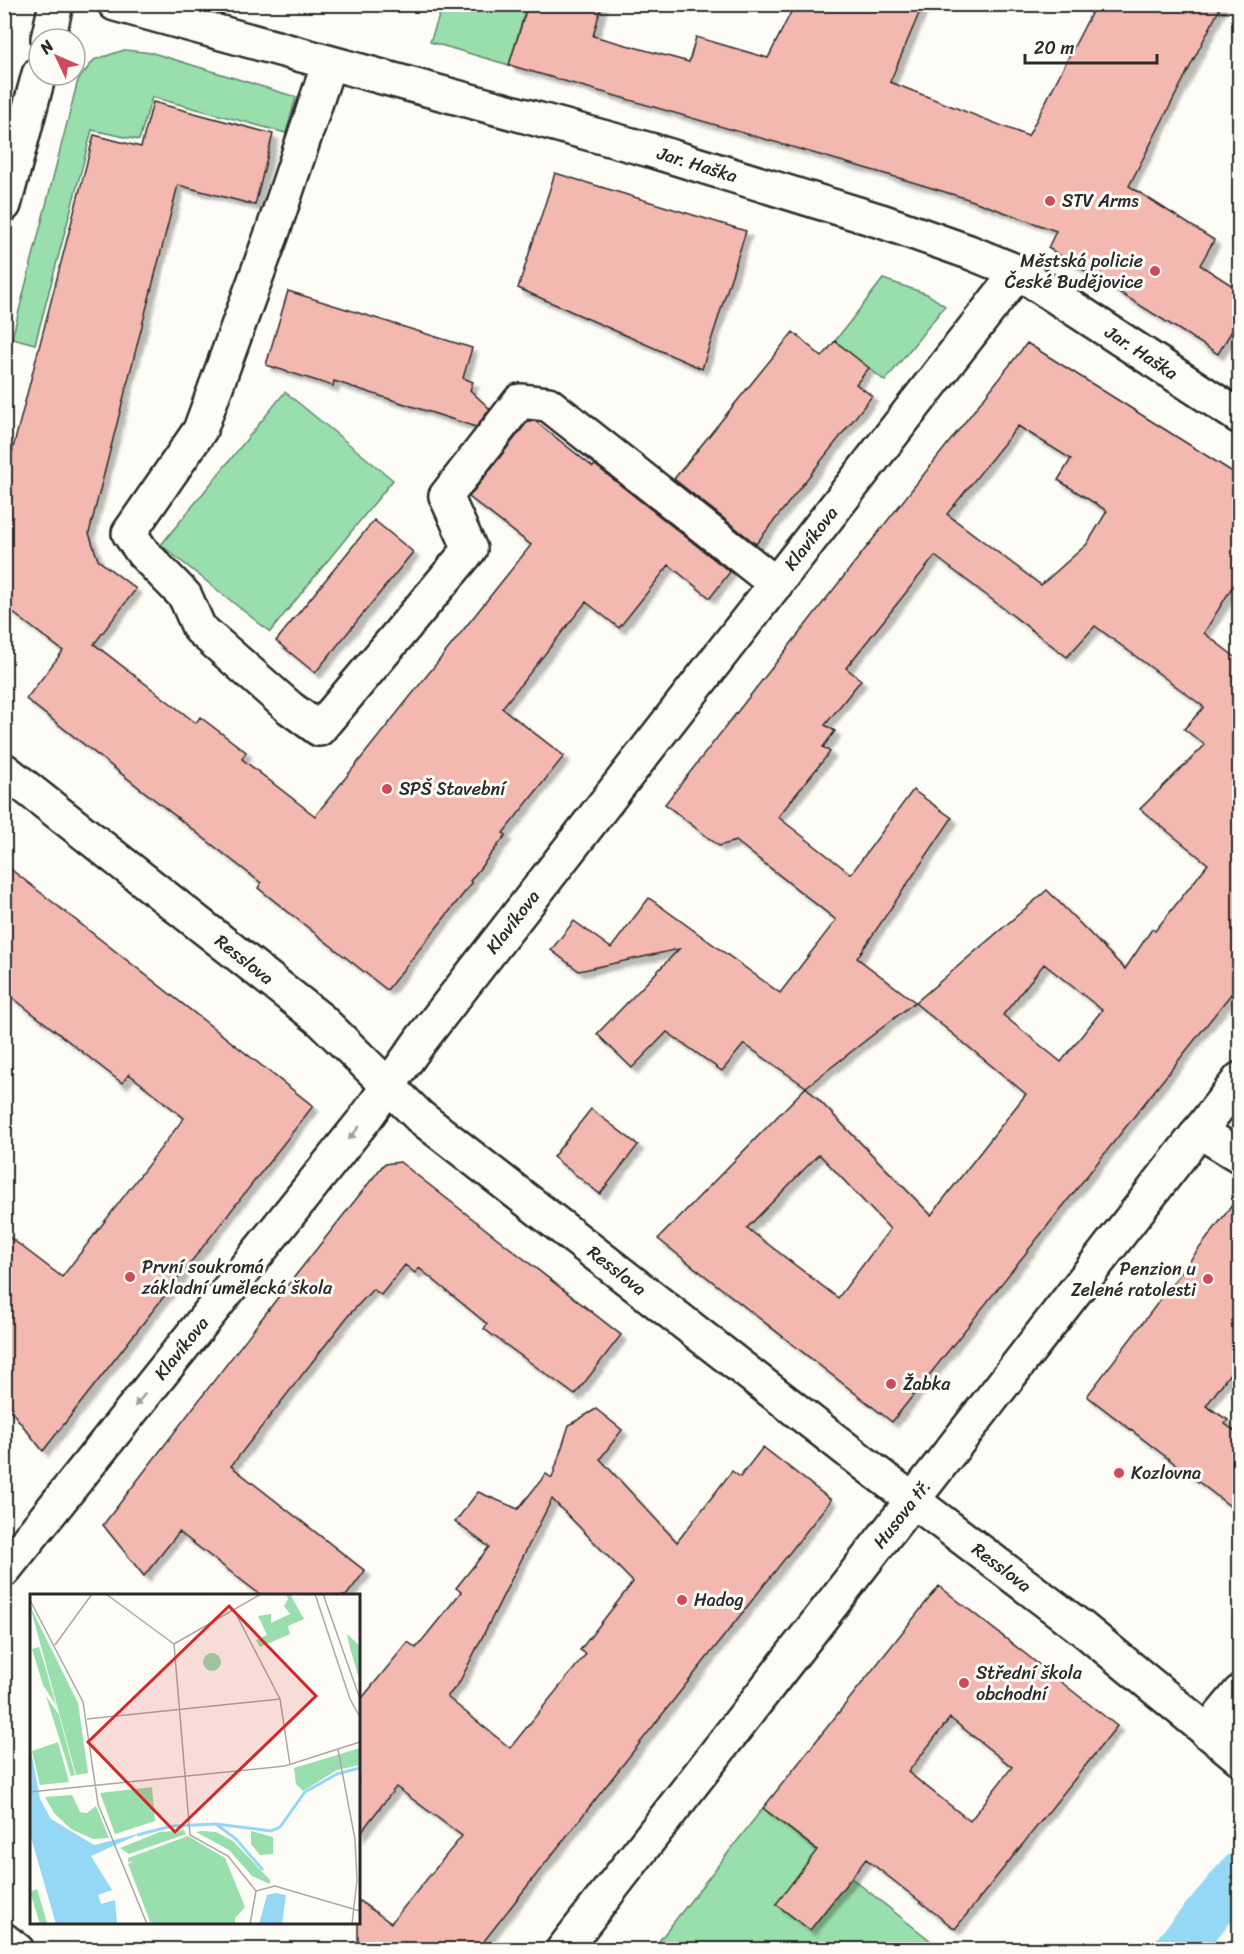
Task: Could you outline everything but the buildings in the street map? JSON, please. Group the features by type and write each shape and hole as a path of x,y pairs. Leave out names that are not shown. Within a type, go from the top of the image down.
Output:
{"street":[{"path":"51,27 56,4"},
{"name":"Jar. Haška","path":"115,4 683,160 884,222 1018,272 1239,417"},
{"path":"328,63 274,228 200,430 129,533 143,553 185,596 199,628 290,708 319,729 470,549 446,496 520,401 548,404 776,584"},
{"path":"4,205 11,152 34,87"},
{"name":"Klavíkova","path":"4,1570 364,1120 421,1040 1018,272"},
{"name":"Resslova","path":"4,770 321,1020 430,1125 1083,1629 1239,1757"},
{"name":"Husova tř.","path":"563,1950 1239,1079"},
{"path":"1199,1131 1239,1156"},
{"path":"1207,1732 1239,1692"},
{"path":"4,1940 17,1950"}],"green space":[{"path":"443,5 527,5 509,65 430,42"},
{"path":"124,50 153,53 296,97 286,133 152,97 139,140 92,130 35,344 12,338 76,87 87,87 87,69 94,60"},
{"path":"883,279 927,294 945,306 885,381 835,341"},
{"path":"285,392 393,480 270,632 161,545"},
{"path":"763,1808 941,1949 652,1950"}],"waterway":[{"path":"1177,1950 1240,1875"}],"place":[{"name":"STV Arms","path":"1050,201"},
{"name":"Městská policie České Budějovice","path":"1155,271"},
{"name":"SPŠ Stavební","path":"387,789"},
{"name":"První soukromá základní umělecká škola","path":"130,1277"},
{"name":"Penzion u Zelené ratolesti","path":"1208,1279"},
{"name":"Žabka","path":"891,1384"},
{"name":"Kozlovna","path":"1119,1473"},
{"name":"Hadog","path":"682,1600"},
{"name":"Střední škola obchodní","path":"964,1683"}]}
